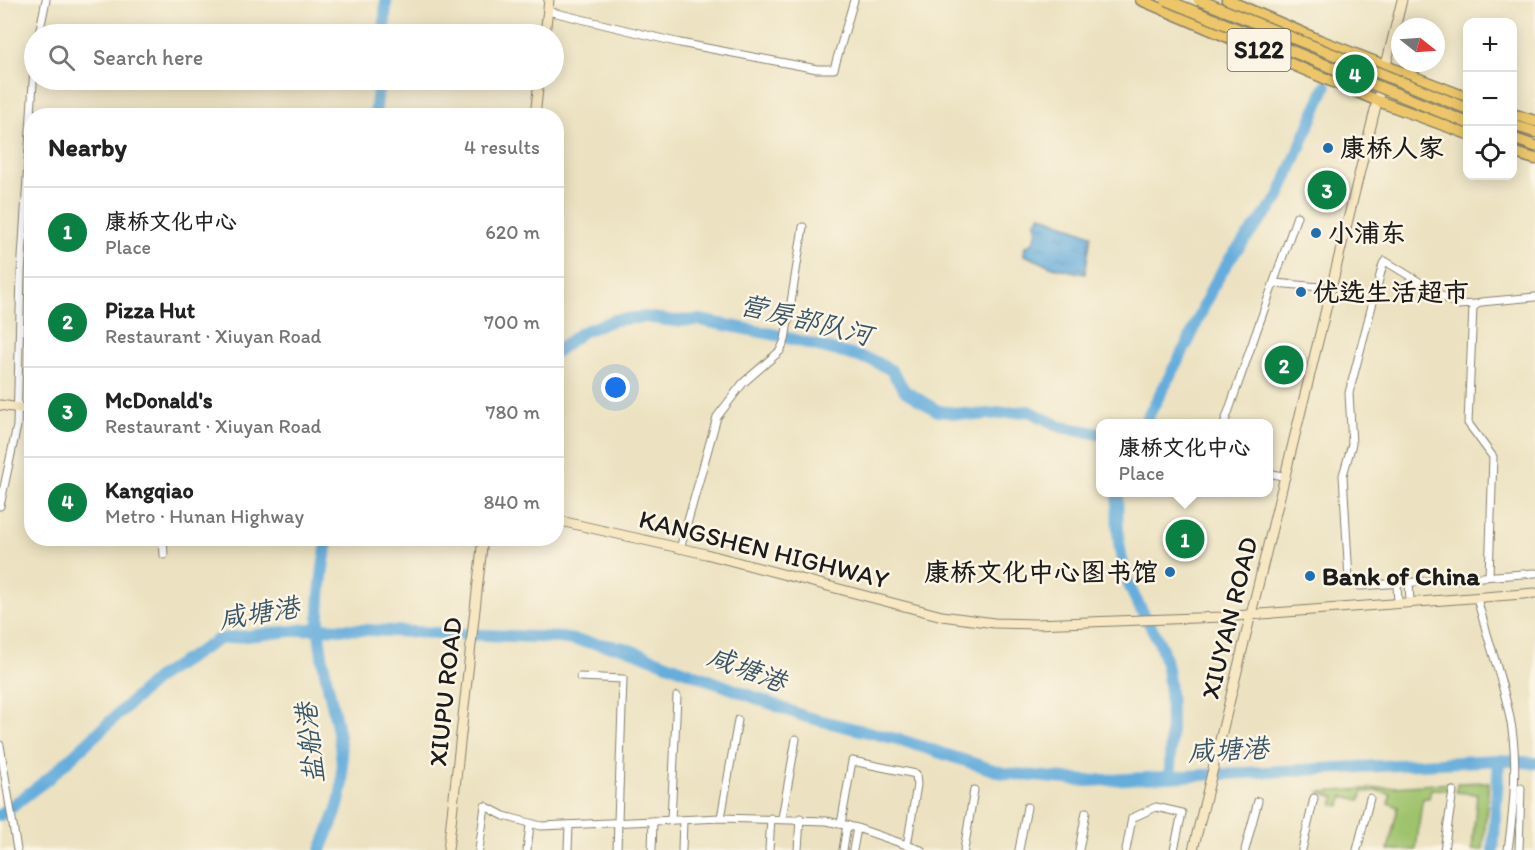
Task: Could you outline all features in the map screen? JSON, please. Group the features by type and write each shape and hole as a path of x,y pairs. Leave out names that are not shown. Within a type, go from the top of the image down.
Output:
{"main road":[{"path":"546,24 549,0"},
{"name":"S122","path":"1141,0 1378,101 1463,133"},
{"path":"1166,0 1463,121"},
{"path":"1199,0 1463,107"},
{"name":"S122","path":"1227,0 1319,40 1463,96"},
{"name":"XIUYAN ROAD","path":"1193,850 1402,0"},
{"path":"536,108 538,90"},
{"path":"1517,116 1535,121"},
{"path":"1515,126 1535,132"},
{"path":"1517,140 1535,146"},
{"path":"1517,154 1535,159"},
{"path":"0,405 24,409"},
{"name":"KANGSHEN HIGHWAY","path":"564,522 942,616 994,623 1035,624 1251,615 1535,593"},
{"name":"XIUPU ROAD","path":"448,850 482,546"}],"street":[{"path":"41,24 45,0"},
{"path":"548,11 680,43 817,69 834,69 854,0"},
{"path":"31,108 33,90"},
{"path":"1225,419 1297,216"},
{"path":"0,506 15,444 24,226"},
{"path":"680,549 717,417 743,383 780,351 785,337 802,227"},
{"path":"1535,297 1457,305 1385,261 1349,393 1352,444 1343,475 1349,579 1360,586 1535,573"},
{"path":"1275,283 1331,288"},
{"path":"1476,304 1472,315 1468,423 1493,457 1489,576"},
{"path":"1273,473 1286,477"},
{"path":"163,546 164,555"},
{"path":"1410,583 1410,602"},
{"path":"1397,584 1398,603"},
{"path":"1477,598 1509,713 1514,741 1513,809 1508,850"},
{"path":"580,677 623,679 617,850"},
{"path":"671,820 677,696"},
{"path":"721,818 738,720"},
{"path":"782,818 796,739"},
{"path":"0,745 17,850"},
{"path":"843,850 852,760 916,774 917,785 902,847"},
{"path":"1519,850 1521,788"},
{"path":"964,850 974,790"},
{"path":"1444,850 1453,791"},
{"path":"1302,850 1314,798"},
{"path":"1357,850 1370,798"},
{"path":"1245,850 1258,801"},
{"path":"478,850 485,806 530,825 721,818 800,819 857,828 902,847 921,850"},
{"path":"1018,850 1027,807"},
{"path":"1126,850 1132,818 1156,807 1182,813 1173,850"},
{"path":"1079,850 1086,812"},
{"path":"769,850 771,818"},
{"path":"798,850 800,819"},
{"path":"682,850 683,820"},
{"path":"652,850 653,821"},
{"path":"527,850 530,825"},
{"path":"568,850 569,825"},
{"path":"853,850 857,828"}],"green space":[{"path":"1489,782 1483,850 1472,850 1477,794 1456,792 1457,783"},
{"path":"1451,783 1450,790 1431,789 1429,798 1424,798 1422,801 1416,850 1388,850 1398,807 1388,803 1391,794 1378,791 1363,792 1360,800 1343,796 1340,806 1333,805 1335,797 1319,792"}],"water":[{"path":"1041,215 1091,235 1085,274 1053,267 1024,255 1025,246 1032,244 1037,232 1035,223"}],"waterway":[{"path":"385,24 386,0"},
{"path":"1147,419 1189,340 1212,288 1231,257 1278,199 1326,85"},
{"path":"376,108 378,90"},
{"name":"营房部队河","path":"564,346 582,332 614,320 645,317 674,321 700,320 777,335 874,361 891,370 905,391 938,411 976,415 1029,411 1061,427 1096,433"},
{"path":"1118,497 1118,532 1125,572 1134,596 1162,649 1169,680 1170,777"},
{"name":"盐船港","path":"321,850 337,810 342,785 340,745 324,669 319,630 321,584 327,546"},
{"name":"咸塘港","path":"0,815 48,779 157,678 219,639 319,628 560,638 625,648 806,717 901,740 1003,773 1087,781 1499,760 1535,763"},
{"path":"1493,850 1499,760"}],"place":[{"name":"Kangqiao","path":"1355,74"},
{"name":"康桥人家","path":"1328,148"},
{"name":"McDonald's","path":"1327,190"},
{"name":"小浦东","path":"1316,233"},
{"name":"优选生活超市","path":"1301,292"},
{"name":"Pizza Hut","path":"1284,365"},
{"name":"康桥文化中心","path":"1185,539"},
{"name":"康桥文化中心图书馆","path":"1170,572"},
{"name":"Bank of China","path":"1310,576"}]}
